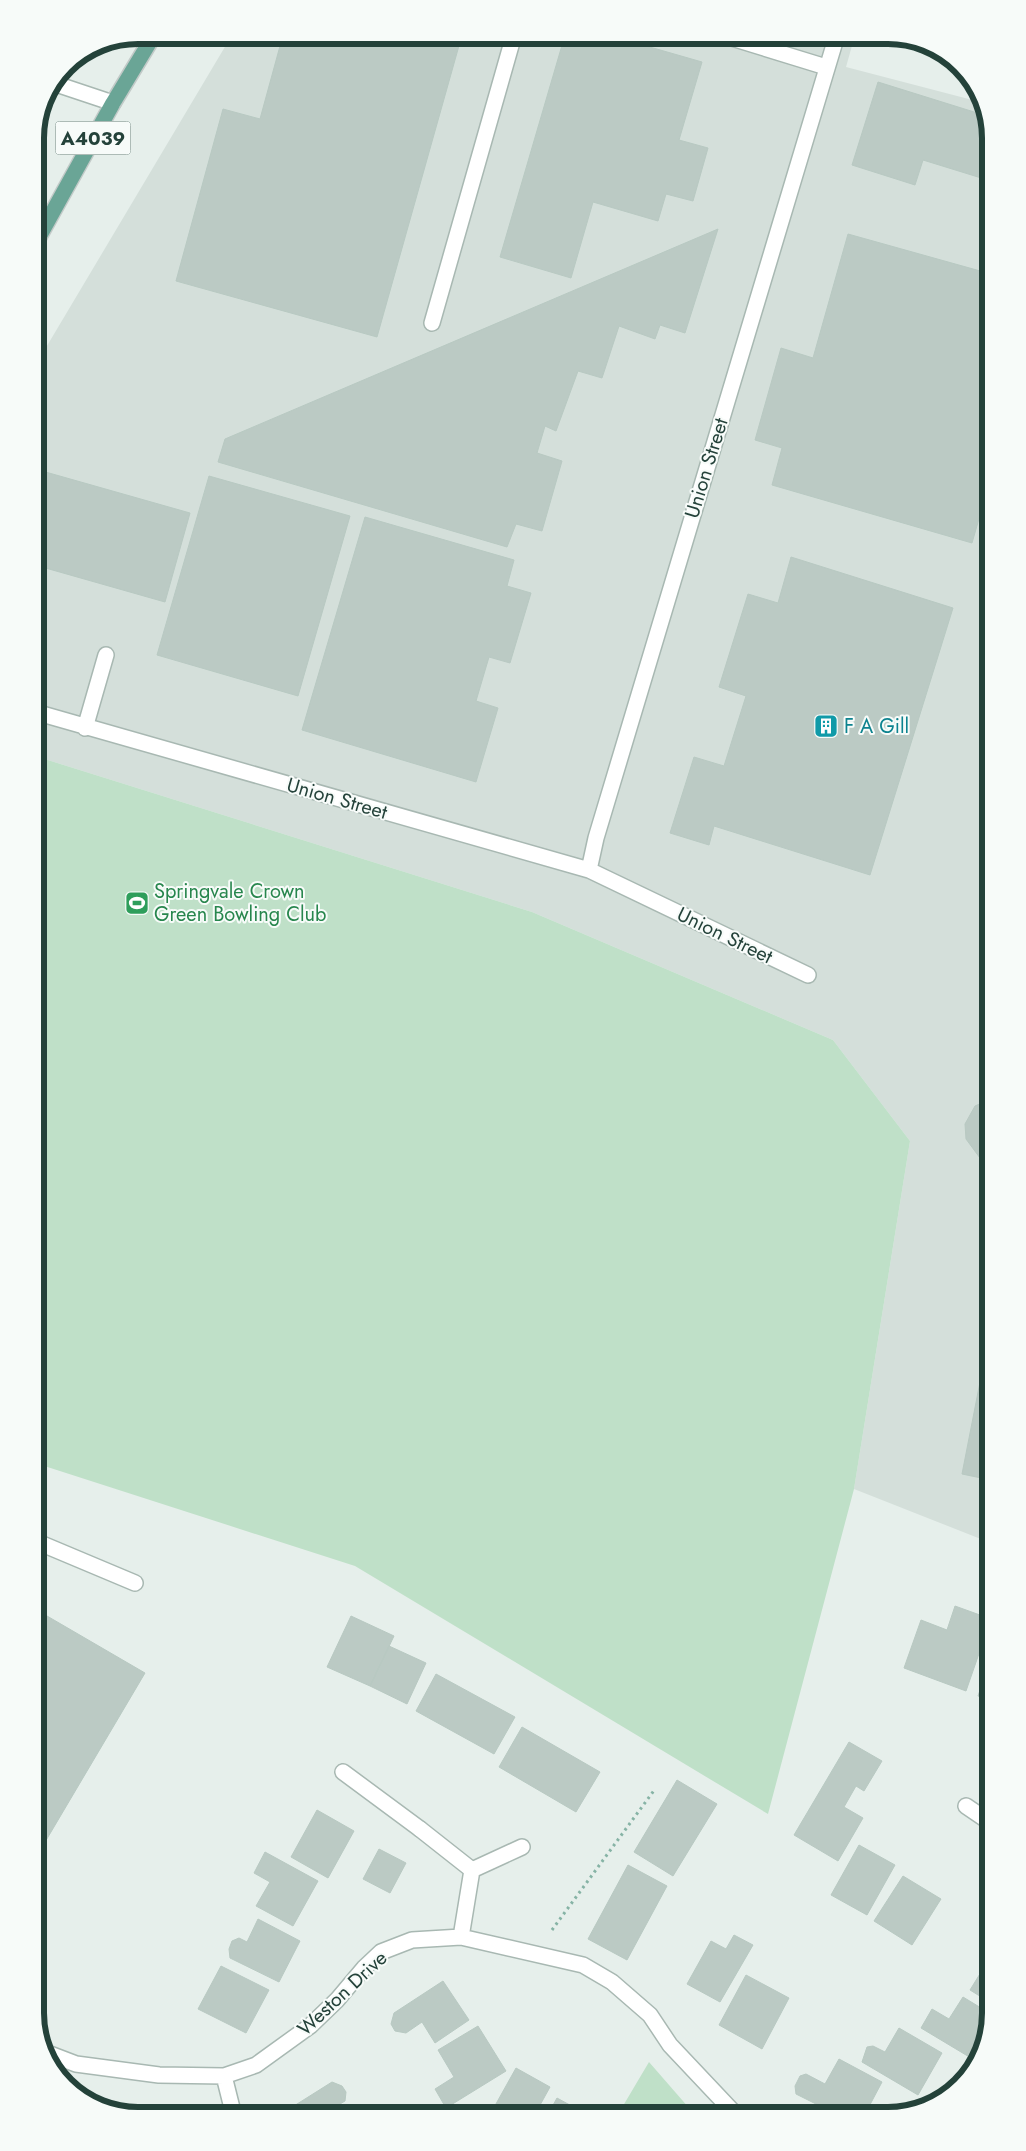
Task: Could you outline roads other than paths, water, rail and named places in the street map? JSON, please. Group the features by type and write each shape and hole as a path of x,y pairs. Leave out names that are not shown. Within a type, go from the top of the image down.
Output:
{"main road":[{"name":"A4039","path":"44,228 113,103 149,44"}],"street":[{"path":"432,323 511,44"},
{"path":"752,44 826,66"},
{"name":"Union Street","path":"589,870 596,838 834,44"},
{"path":"60,85 113,103"},
{"path":"85,728 106,655"},
{"name":"Union Street","path":"44,715 589,870 808,975"},
{"path":"44,1545 135,1583"},
{"path":"343,1772 472,1870"},
{"path":"966,1806 982,1817"},
{"path":"472,1870 522,1847"},
{"path":"461,1937 472,1870"},
{"name":"Weston Drive","path":"54,2056 76,2064 159,2075 224,2076 256,2065 310,2026 381,1952 412,1940 461,1937 583,1965 612,1982 650,2015 670,2045 729,2107"},
{"path":"224,2076 232,2107"}],"place":[{"name":"F A Gill","path":"826,726"},
{"name":"Springvale Crown Green Bowling Club","path":"137,903"}]}
